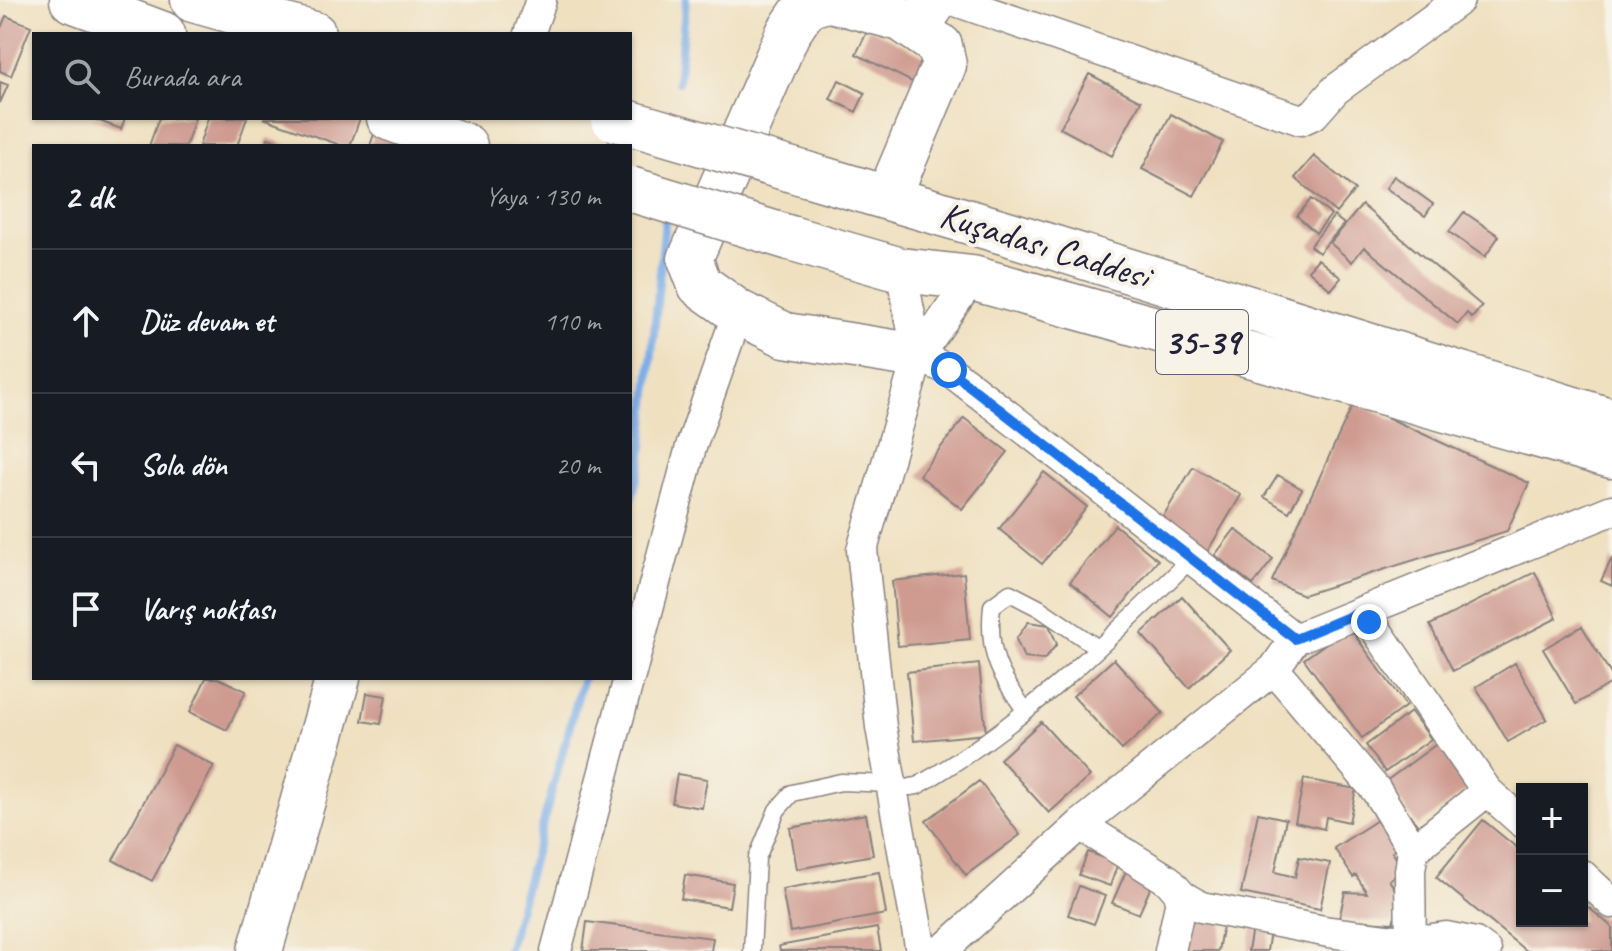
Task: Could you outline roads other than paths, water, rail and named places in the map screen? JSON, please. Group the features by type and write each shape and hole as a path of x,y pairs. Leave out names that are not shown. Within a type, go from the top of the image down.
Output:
{"main road":[{"path":"72,0 158,32"},
{"path":"193,0 307,32"},
{"path":"888,198 944,65 940,46 926,15 901,19 829,0 806,6 788,33 690,259 700,285 738,312 785,335 918,356"},
{"path":"394,120 460,144"},
{"name":"Kuşadası Caddesi","path":"620,120 888,198 1612,421"},
{"name":"Kuşadası Caddesi","path":"632,190 901,270 972,278 1612,456"},
{"path":"260,951 337,680"}],"street":[{"path":"530,32 541,0"},
{"path":"953,0 1301,120 1314,114 1335,90 1459,0"},
{"path":"901,270 918,356"},
{"path":"921,951 900,786 881,727 862,550 918,356 972,278"},
{"path":"632,669 691,447 738,312"},
{"path":"918,356 949,370 1295,639"},
{"path":"938,951 944,949 1080,825 1274,669 1295,639 1612,510"},
{"path":"1363,611 1487,791 1516,817"},
{"path":"1274,669 1376,790 1413,850 1410,947"},
{"path":"556,951 629,680"},
{"path":"1413,850 1487,791"},
{"path":"1080,825 1168,880 1182,896 1201,907 1328,941 1410,947 1446,937 1475,943 1486,951"},
{"path":"1588,881 1612,903"},
{"path":"1170,951 1182,896"}],"lane":[{"path":"752,951 757,858 777,810 792,793 841,782 917,786 958,762 1098,648 1191,559"},
{"path":"1025,710 1001,677 989,628 992,606 1010,593 1039,608 1098,648"}],"waterway":[{"path":"678,82 686,0"},
{"path":"632,497 641,463 666,212"},
{"path":"508,951 582,680"}]}
